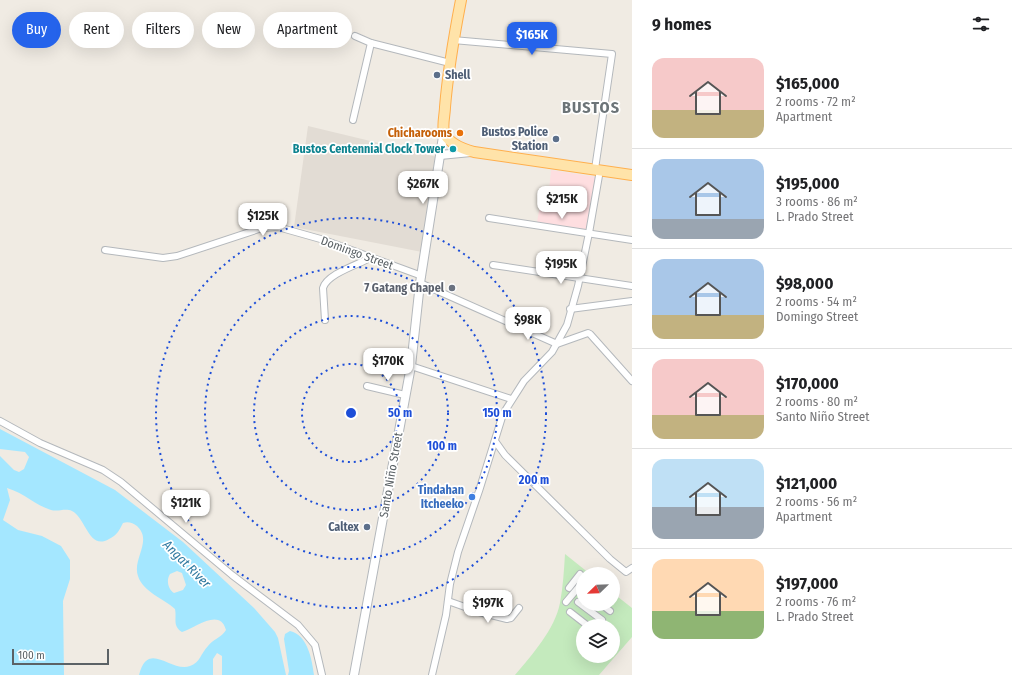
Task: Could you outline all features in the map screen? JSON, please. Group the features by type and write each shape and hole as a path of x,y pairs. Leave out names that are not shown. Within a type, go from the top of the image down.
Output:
{"main road":[{"path":"461,0 450,63 444,130 446,136 456,145 474,152 632,175"}],"street":[{"path":"355,36 371,43 450,63"},
{"path":"432,675 458,552 503,414 511,399 524,381 552,352 567,325 570,309 580,279 589,233 612,54 453,40"},
{"path":"353,120 371,43"},
{"name":"Santo Niño Street","path":"354,675 410,366 421,280 444,130"},
{"path":"440,155 474,152"},
{"path":"489,218 632,240"},
{"name":"Domingo Street","path":"105,250 163,258 177,256 270,226 295,231 370,258 421,280 556,344"},
{"path":"325,320 324,284 335,275 370,258"},
{"path":"493,265 632,286"},
{"path":"570,309 632,301"},
{"path":"556,344 588,333 632,381"},
{"path":"410,366 511,399"},
{"path":"367,386 405,395"},
{"path":"0,421 40,443 103,470 121,482 232,575 298,625 315,645 322,675"},
{"path":"495,441 505,455 610,559 626,572 632,568"},
{"path":"569,588 576,579"},
{"path":"566,602 576,590"},
{"path":"448,601 479,612 507,619 511,618 520,608"},
{"path":"590,611 601,619"},
{"path":"570,612 579,619"}],"shaded area":[{"path":"308,126 437,157 422,252 294,227"},
{"path":"551,170 596,177 587,230 537,222 541,200 548,201"}],"green space":[{"path":"565,554 581,567 576,567 576,611 620,611 620,599 632,608 632,637 620,651 620,619 576,619 576,663 609,663 599,675 515,675 548,632 557,613 563,585"}],"water":[{"name":"Angat River","path":"0,429 115,490 183,542 254,608 275,632 278,638 286,675 222,675 222,656 217,653 213,659 213,675 139,675 143,665 148,659 154,658 183,667 193,665 210,644 226,630 223,623 213,619 182,632 179,630 176,624 175,609 149,591 138,576 137,570 143,538 137,526 129,522 125,522 114,536 102,542 97,541 88,532 77,515 72,511 51,510 7,488 10,500 3,520 18,530 42,536 61,546 70,560 70,579 63,601 64,675 0,675 0,456 14,470 19,472 24,469 29,457 25,452 0,449","holes":["177,571 182,573 186,585 183,590 174,593 169,587 169,576"]},
{"path":"290,631 301,637 305,643 312,662 314,675 288,675 289,671 284,639 285,634"}],"place":[{"name":"Shell","path":"437,75"},
{"name":"Chicharooms","path":"460,133"},
{"name":"Bustos Police Station","path":"556,139"},
{"name":"Bustos Centennial Clock Tower","path":"453,149"},
{"name":"7 Gatang Chapel","path":"452,288"},
{"name":"Tindahan Itcheeko","path":"472,497"},
{"name":"Caltex","path":"367,527"}],"district":[{"name":"BUSTOS","path":"591,107"}]}
